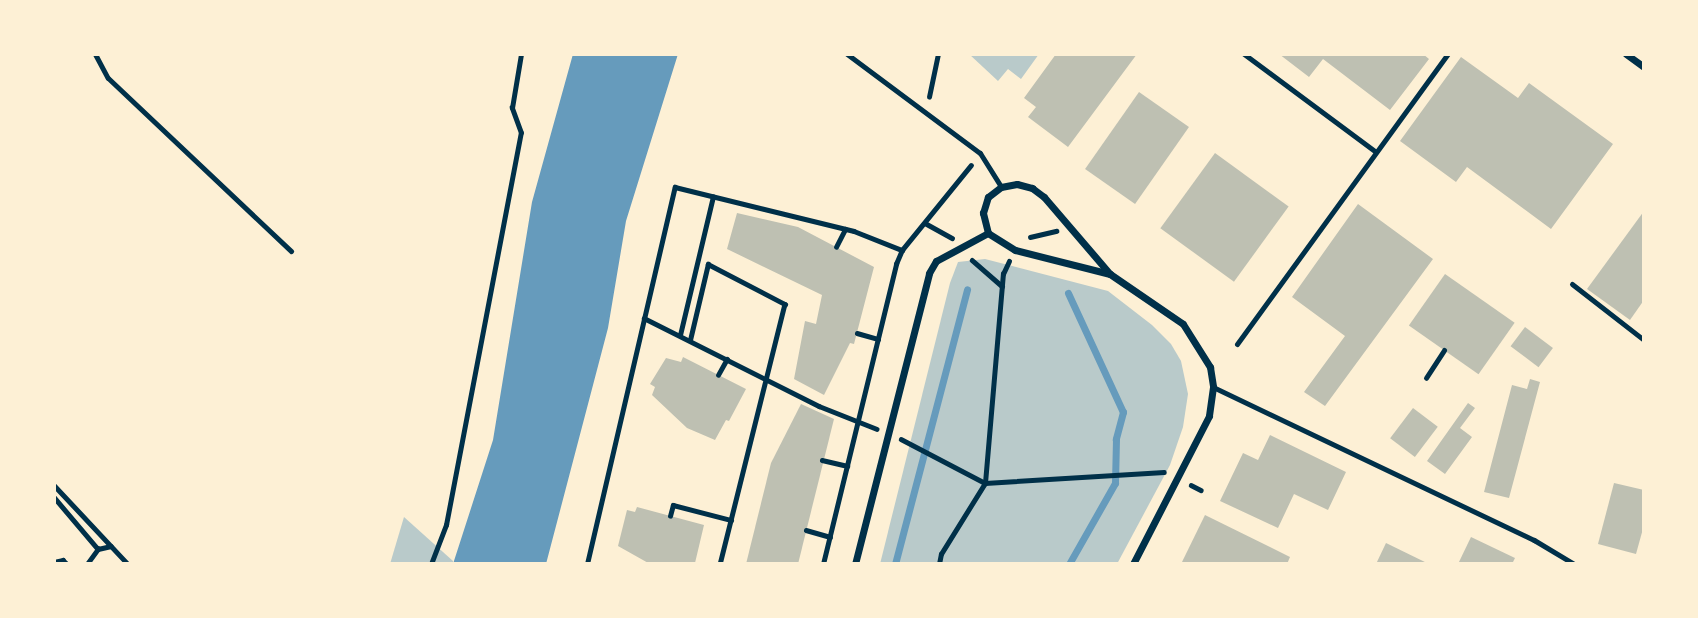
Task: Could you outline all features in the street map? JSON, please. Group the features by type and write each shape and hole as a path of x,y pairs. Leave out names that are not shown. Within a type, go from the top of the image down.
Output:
{"street":[{"path":"1626,54 1644,67"},
{"path":"1110,274 1015,250 988,233 983,212 988,197 1001,187 1017,184 1032,188 1044,197 1110,274 1184,324 1210,367 1213,387 1209,416 1133,564"},
{"path":"855,564 929,273 936,261 988,233"}],"lane":[{"path":"95,54 108,78 291,251"},
{"path":"847,54 981,153 1001,187"},
{"path":"1244,54 1376,152"},
{"path":"1237,344 1448,54"},
{"path":"1572,284 1644,340"},
{"path":"1213,387 1534,540 1574,564"}],"path":[{"path":"431,564 446,525 521,132 512,108 521,54"},
{"path":"938,54 927,96 938,103"},
{"path":"823,564 896,264 902,250 981,153"},
{"path":"587,564 675,187 845,229 902,250"},
{"path":"680,335 713,197"},
{"path":"773,221 775,212"},
{"path":"939,564 941,554 985,483 1003,274 1015,250 1027,237 1070,227"},
{"path":"836,247 845,229"},
{"path":"690,340 708,264 785,304 720,564"},
{"path":"644,318 857,424 889,433"},
{"path":"857,333 878,339"},
{"path":"1426,378 1444,351"},
{"path":"718,375 727,359"},
{"path":"910,444 985,483 1167,472"},
{"path":"822,460 847,466"},
{"path":"54,485 128,564"},
{"path":"54,497 98,549"},
{"path":"670,516 673,505 731,520"},
{"path":"806,530 830,537"},
{"path":"87,564 98,549 111,546"},
{"path":"54,562 62,560 67,564"}],"shaded area":[{"path":"969,54 1039,54 1021,79 1008,69 998,81"},
{"path":"985,259 1108,291 1152,325 1171,344 1181,361 1188,394 1183,427 1170,465 1117,564 880,564 950,283 958,262"},
{"path":"404,517 453,561 453,564 390,564"}],"water":[{"path":"573,54 678,54 626,221 608,328 546,564 453,564 493,440 532,202"}],"building":[{"path":"1056,54 1137,54 1068,147 1028,117 1036,107 1024,98"},
{"path":"1279,54 1423,54 1429,59 1390,110 1323,59 1309,77"},
{"path":"1461,57 1518,98 1529,83 1613,144 1551,229 1467,167 1456,182 1400,141"},
{"path":"1139,92 1189,127 1135,204 1085,169"},
{"path":"1215,153 1289,206 1234,282 1160,228"},
{"path":"1358,204 1433,259 1325,406 1304,392 1345,336 1292,297"},
{"path":"1644,211 1644,300 1630,320 1587,289"},
{"path":"737,213 798,227 874,267 854,344 850,343 824,395 794,379 805,321 816,324 822,295 727,249"},
{"path":"1445,274 1515,323 1478,374 1409,326"},
{"path":"1525,327 1553,348 1539,367 1511,346"},
{"path":"683,357 746,389 715,440 687,428 652,395 655,387 650,384 666,358 681,362"},
{"path":"1530,379 1540,382 1509,498 1484,492 1512,385 1527,389"},
{"path":"1468,403 1475,408 1460,428 1472,437 1445,474 1427,461"},
{"path":"801,404 834,419 798,564 746,564 771,463"},
{"path":"1413,408 1438,427 1415,457 1390,438"},
{"path":"1270,435 1346,472 1328,510 1294,494 1278,528 1220,501 1243,453 1258,460"},
{"path":"1614,483 1644,490 1644,525 1636,554 1598,544"},
{"path":"637,507 704,525 695,563 650,564 618,546 627,510 635,512"},
{"path":"1205,515 1290,557 1287,564 1181,564"},
{"path":"1471,537 1515,558 1512,564 1458,564"},
{"path":"1386,543 1429,564 1376,564"}],"waterway":[{"path":"895,564 967,289"},
{"path":"1068,293 1123,412 1116,439 1115,483 1069,564"}]}
